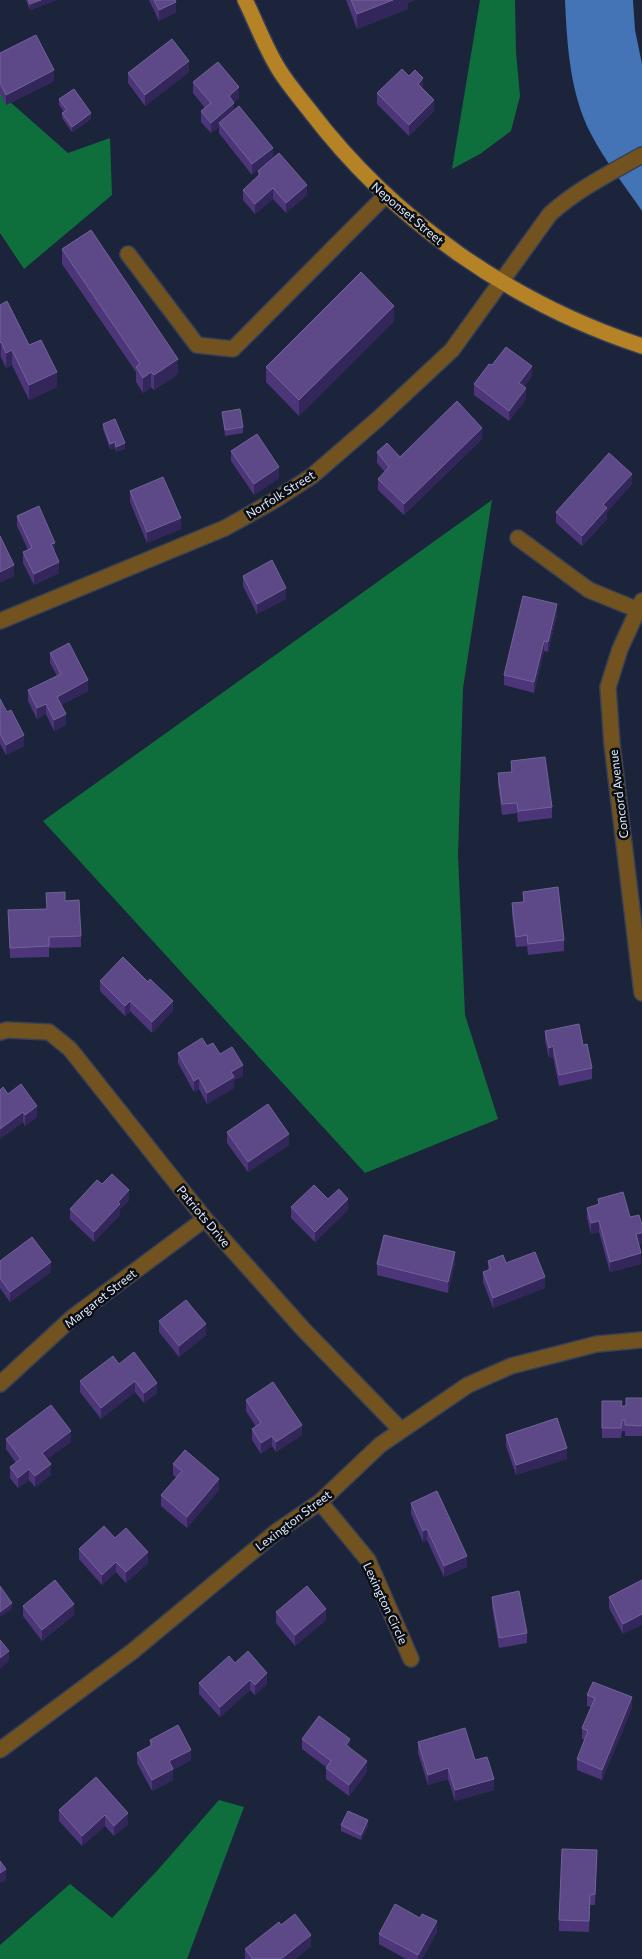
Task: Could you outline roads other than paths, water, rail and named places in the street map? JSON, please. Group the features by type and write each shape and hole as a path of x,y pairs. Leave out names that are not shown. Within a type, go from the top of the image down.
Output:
{"main road":[{"name":"Neponset Street","path":"245,0 278,68 329,137 372,183 444,243 501,283 563,315 642,346"}],"street":[{"name":"Norfolk Street","path":"0,621 225,528 275,500 312,476 380,418 452,350 550,214 568,198 642,155"},
{"path":"128,254 197,345 234,348 386,195"},
{"path":"518,538 590,590 640,606"},
{"name":"Concord Avenue","path":"640,606 620,649 608,687 612,744 642,993"},
{"name":"Patriots Drive","path":"0,1032 7,1030 49,1032 70,1049 205,1219 303,1329 401,1430"},
{"name":"Margaret Street","path":"0,1384 73,1317 205,1219"},
{"name":"Lexington Street","path":"0,1750 134,1651 276,1532 320,1502 380,1445 468,1385 511,1366 597,1344 642,1340"},
{"name":"Lexington Circle","path":"320,1502 368,1560 411,1659"}],"water":[{"path":"565,0 633,0 635,30 642,64 642,211 602,154 578,103 571,69"}]}
